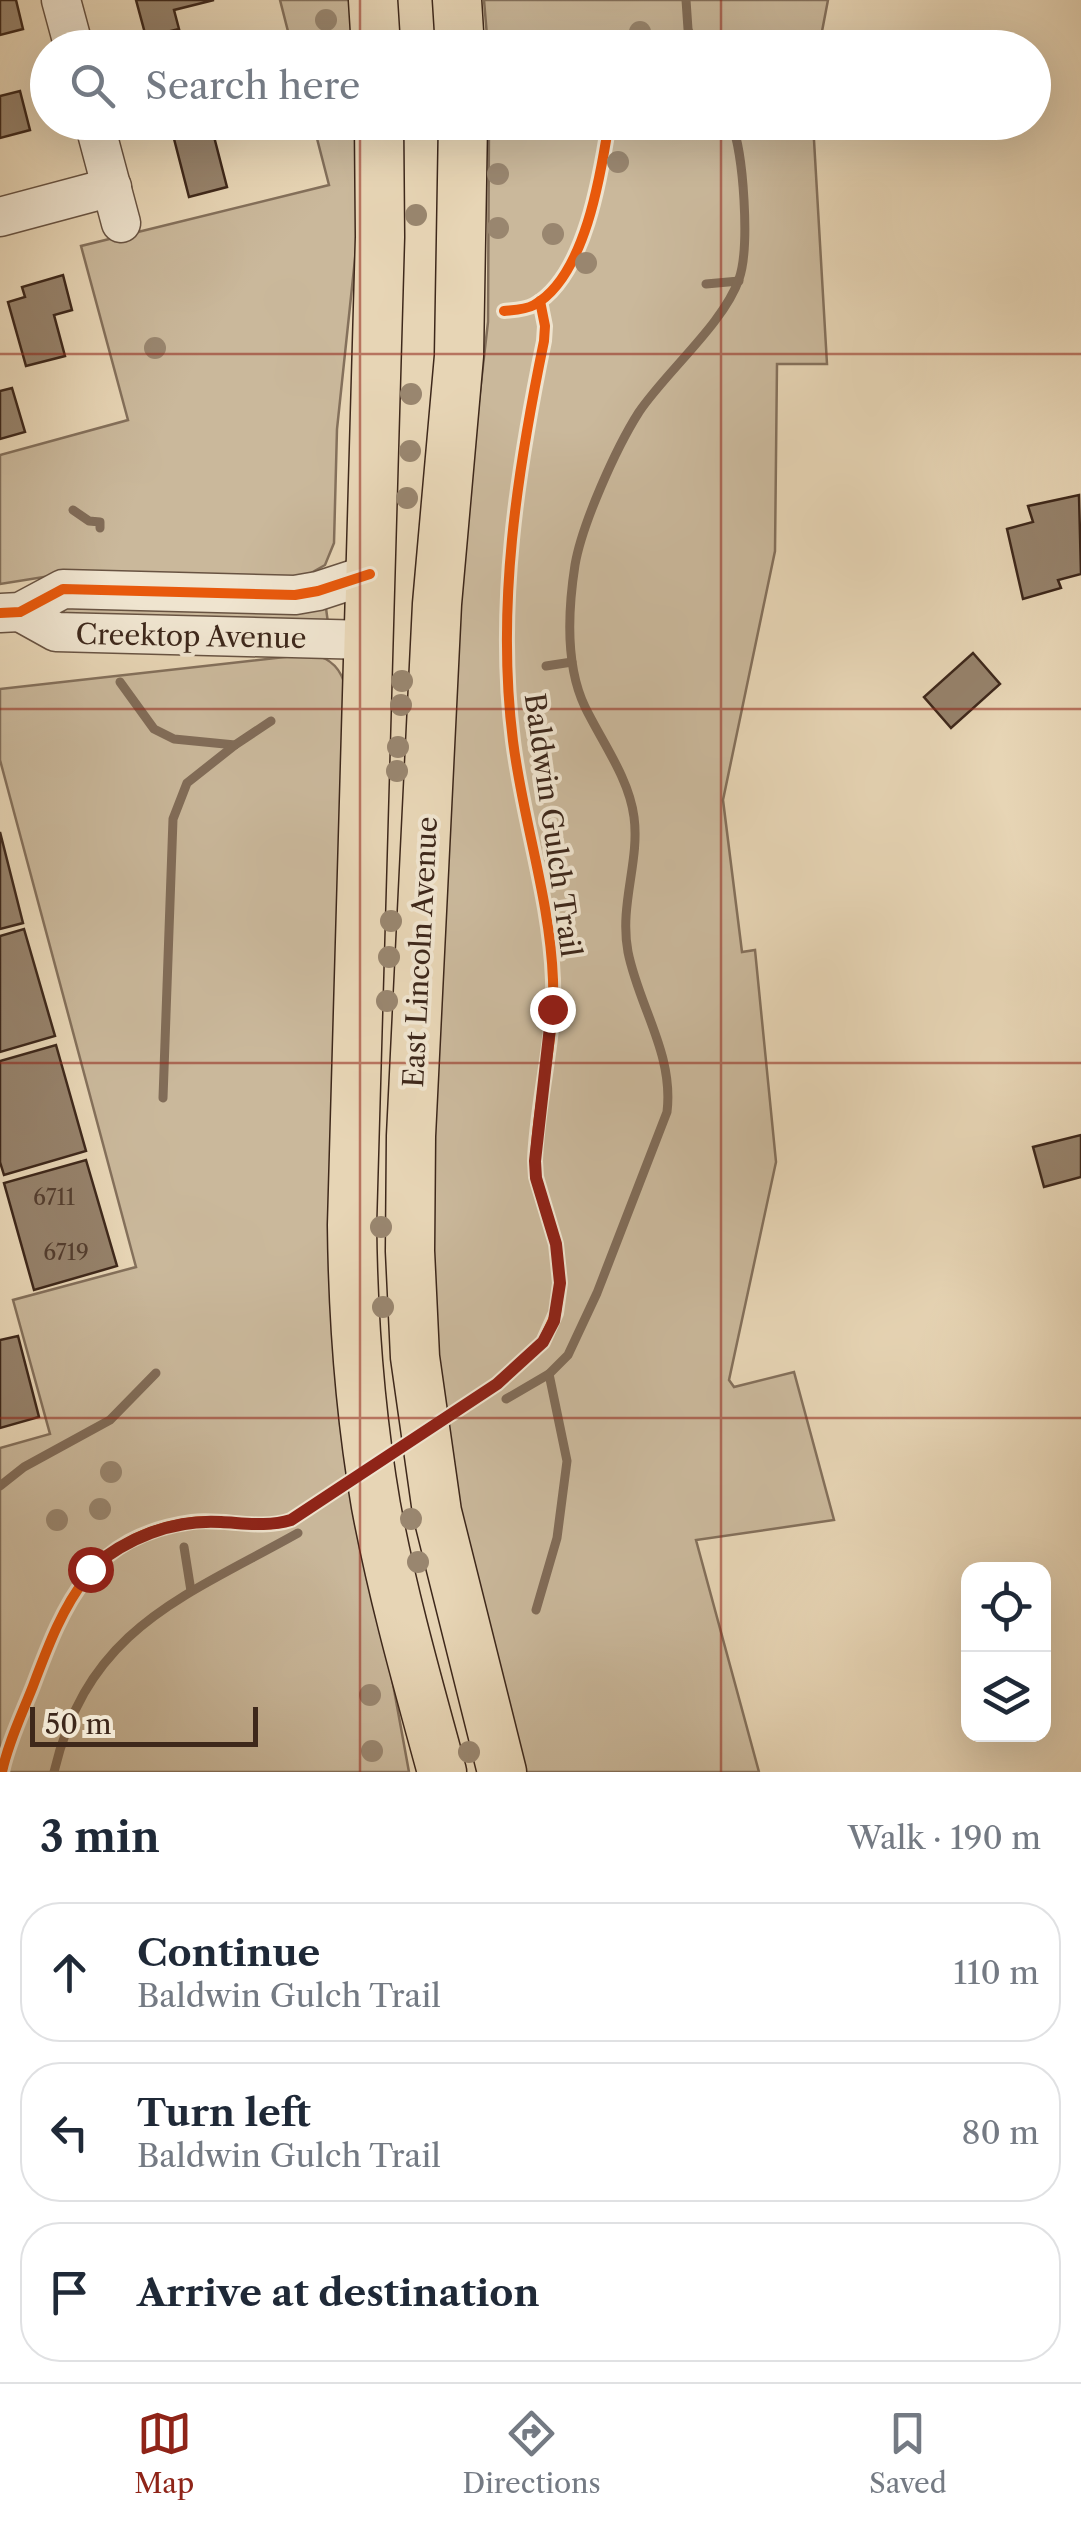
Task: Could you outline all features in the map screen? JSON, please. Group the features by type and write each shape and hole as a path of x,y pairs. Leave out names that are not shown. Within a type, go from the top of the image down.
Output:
{"main road":[{"path":"373,0 375,30"},
{"path":"457,0 459,30"},
{"name":"East Lincoln Avenue","path":"379,140 380,237 352,1225 355,1327 376,1505 442,1772"},
{"name":"East Lincoln Avenue","path":"463,140 459,356 437,604 411,1136 410,1264 419,1393 437,1512 502,1772"}],"street":[{"path":"61,0 69,30"},
{"path":"0,216 116,205 99,140"},
{"name":"Creektop Avenue","path":"10,613 64,588 295,594 318,591 370,574"},
{"name":"Creektop Avenue","path":"10,613 56,632 368,640"}],"shaded area":[{"path":"280,0 353,0 355,30 288,30"},
{"path":"484,0 828,0 822,30 486,30"},
{"path":"317,140 358,140 359,221 337,429 334,543 325,565 304,577 50,576 0,584 0,455 128,420 81,246 329,185"},
{"path":"489,140 814,140 827,364 777,364 775,551 723,800 742,952 755,950 776,1162 729,1380 734,1387 794,1372 834,1520 696,1540 759,1772 523,1772 455,1502 435,1351 430,1120 465,523 488,322"},
{"path":"66,604 326,608 328,623 67,618 63,613"},
{"path":"311,654 335,666 346,689 383,1629 409,1772 0,1772 0,1448 50,1434 13,1300 136,1267 0,760 0,689"}],"building":[{"path":"0,0 16,0 23,29 0,35"},
{"path":"136,0 214,0 174,10 179,29 144,30"},
{"path":"20,91 30,130 0,138 0,96"},
{"path":"174,140 215,140 227,187 189,197"},
{"path":"63,275 72,310 54,315 65,356 26,366 8,302 25,297 22,287"},
{"path":"12,388 25,432 0,439 0,391"},
{"path":"1079,495 1081,574 1058,580 1061,588 1023,599 1007,529 1033,522 1028,506"},
{"path":"973,653 1000,684 951,728 924,697"},
{"path":"0,832 23,923 0,929"},
{"path":"24,929 55,1036 0,1052 0,936"},
{"path":"56,1045 86,1151 4,1175 0,1162 0,1061"},
{"path":"1081,1135 1081,1177 1044,1187 1033,1147"},
{"path":"86,1160 117,1266 34,1290 4,1183"},
{"path":"18,1336 39,1417 0,1428 0,1340"}],"waterway":[{"path":"686,0 688,30"},
{"path":"506,1399 549,1374 568,1355 597,1293 667,1112 668,1091 661,1050 633,972 626,935 634,817 621,774 579,691 571,655 571,600 585,529 620,445 650,397 721,313 739,279 744,200 737,140"},
{"path":"706,284 739,281"},
{"path":"73,510 89,521 100,522 100,528"},
{"path":"546,666 572,662"},
{"path":"120,682 154,729 174,739 235,745 271,721"},
{"path":"163,1098 173,819 187,783 235,745"},
{"path":"0,1486 24,1467 110,1420 156,1373"},
{"path":"536,1610 557,1538 567,1461 549,1374"},
{"path":"54,1772 69,1723 90,1683 116,1650 179,1599 298,1533"},
{"path":"184,1547 191,1591"}],"cycle path":[{"path":"504,311 534,305 552,291 566,272 588,222 606,140"},
{"name":"Baldwin Gulch Trail","path":"2,1772 57,1626 87,1577 106,1558 157,1530 192,1522 267,1524 291,1520 497,1384 543,1342 556,1313 560,1283 556,1244 535,1161 551,1026 551,950 513,741 507,640 518,490 544,341 540,301"},
{"path":"0,613 20,612 63,589 295,595 370,574"}],"route":[{"path":"90,1569 130,1541 182,1524 291,1520 497,1384 537,1349 554,1321 560,1283 556,1244 536,1178 535,1161 552,1009"}]}
